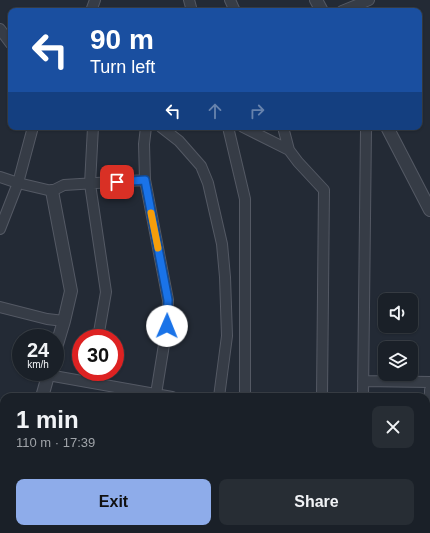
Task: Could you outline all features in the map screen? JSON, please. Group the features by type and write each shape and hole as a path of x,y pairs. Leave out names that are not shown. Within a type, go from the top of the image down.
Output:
{"street":[{"path":"349,8 369,0"},
{"path":"0,29 8,40"},
{"path":"0,229 18,183 32,130"},
{"path":"93,130 90,184 106,292 100,329"},
{"path":"146,130 144,144 145,180 168,300 167,326 156,393"},
{"path":"165,130 179,141 201,166 208,183 222,244 225,277 227,336 220,393"},
{"path":"229,130 245,199 245,393"},
{"path":"249,130 289,150"},
{"path":"284,130 289,150 324,190 322,393"},
{"path":"363,393 366,130"},
{"path":"389,130 430,210"},
{"path":"0,177 52,191 64,185 145,180"},
{"path":"52,191 71,291 62,329"},
{"path":"0,307 47,319 64,321"},
{"path":"43,393 46,381"},
{"path":"106,381 152,393"},
{"path":"363,381 430,382"}],"slow traffic":[{"path":"151,213 158,248"}],"route":[{"path":"117,182 145,180 168,300 167,326"}]}
